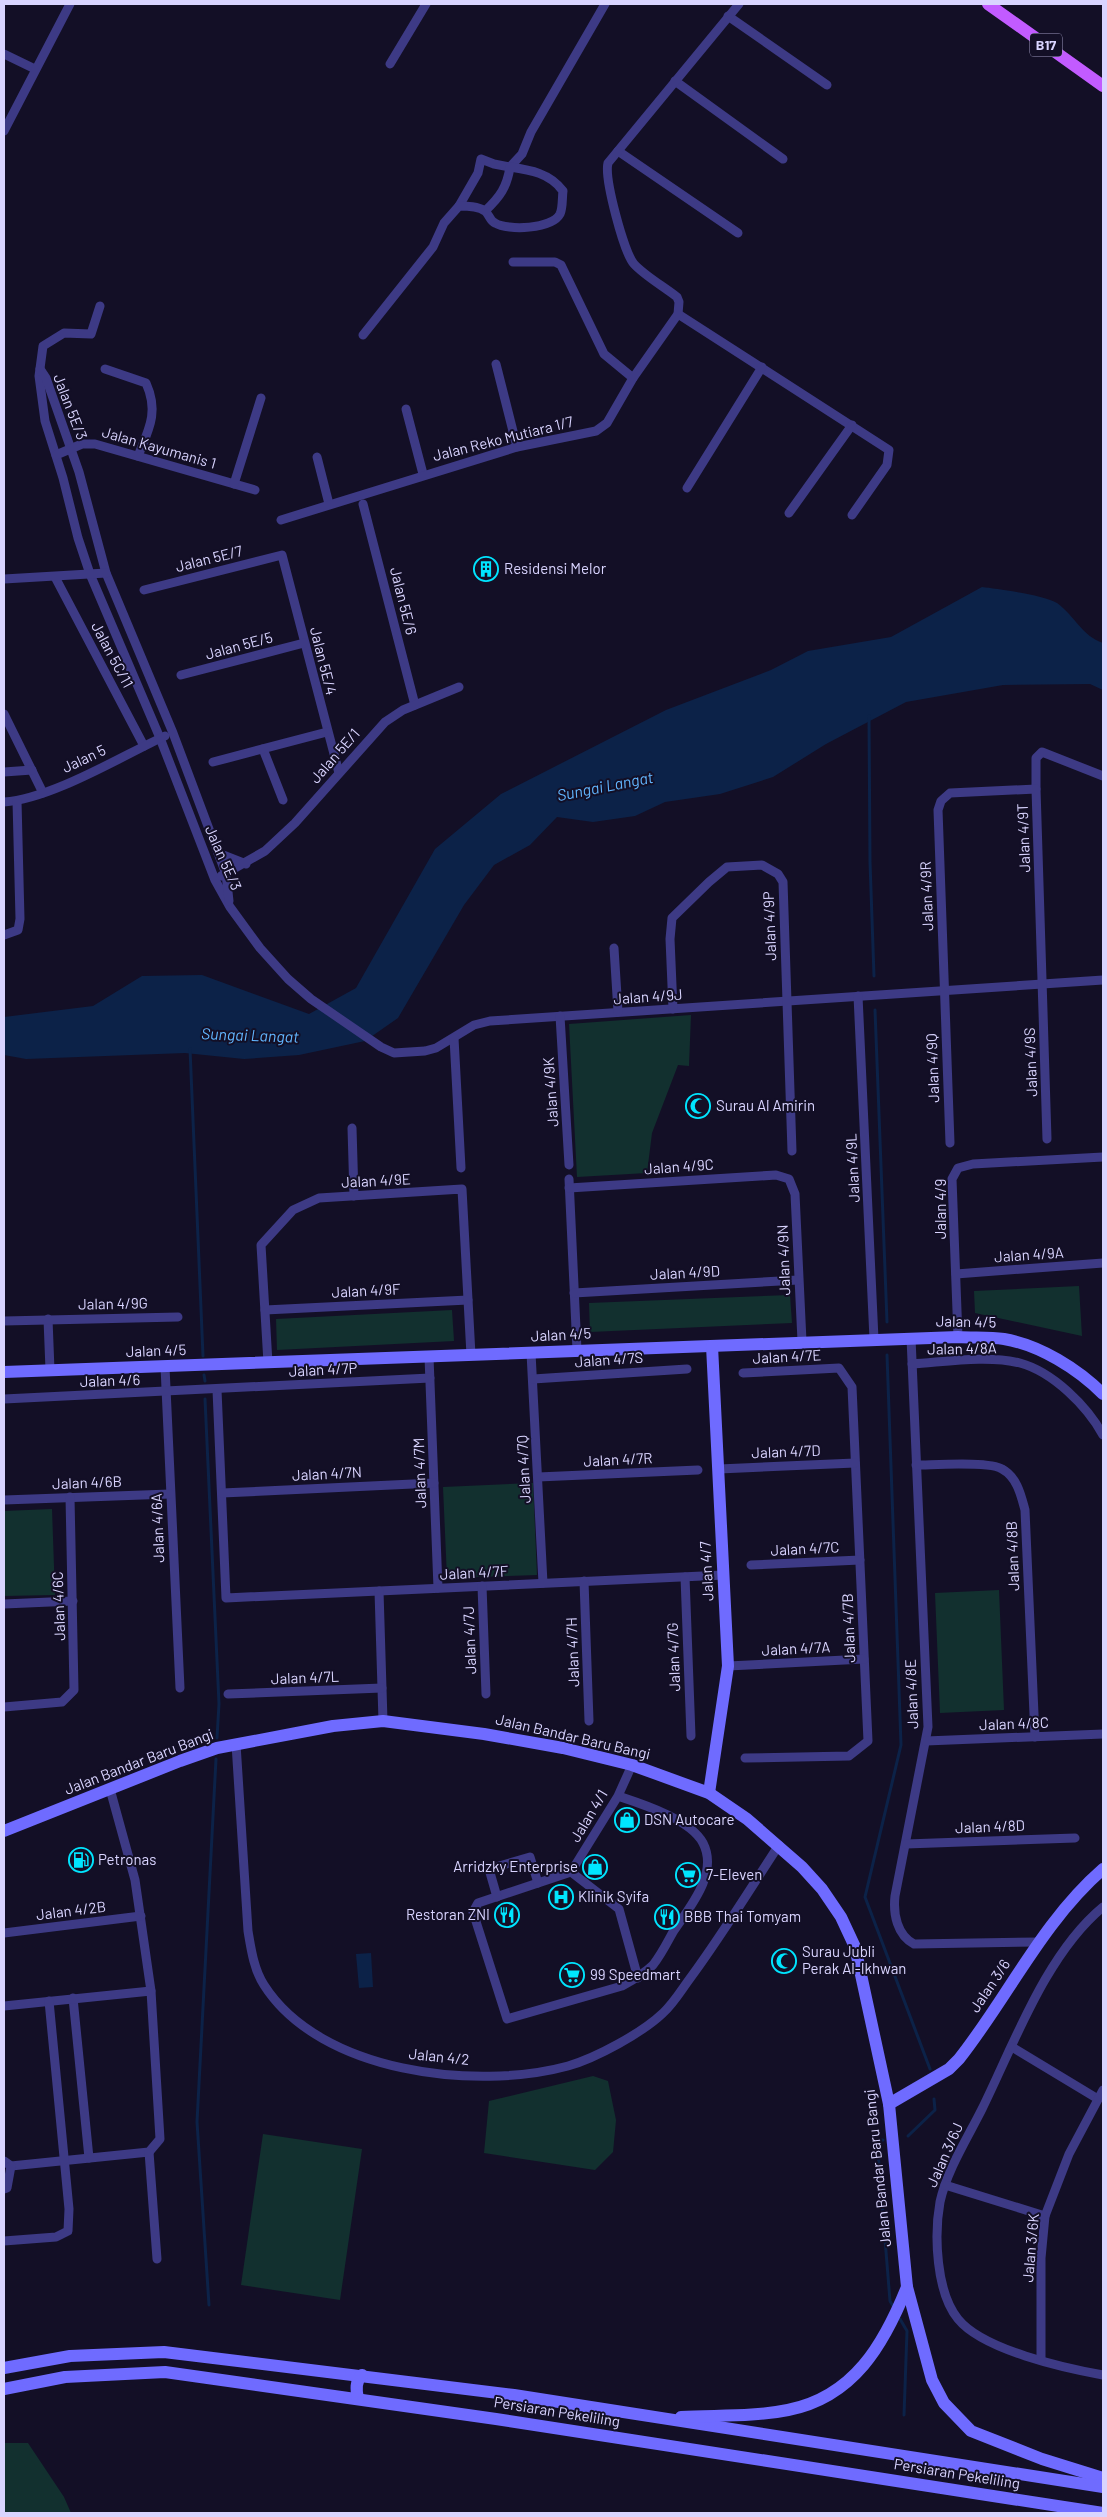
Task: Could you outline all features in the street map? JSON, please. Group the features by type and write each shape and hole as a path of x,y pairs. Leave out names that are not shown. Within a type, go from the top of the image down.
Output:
{"main road":[{"name":"B17","path":"988,4 1103,86"}],"street":[{"path":"4,130 70,4"},
{"path":"390,64 426,4"},
{"path":"485,211 499,198 507,183 510,167 522,154 531,132 605,4"},
{"path":"738,4 608,163 606,171 612,203 632,263 677,297 679,302 678,314 852,424 889,450 887,465 852,515"},
{"path":"728,16 827,85"},
{"path":"4,54 35,69"},
{"path":"675,81 783,159"},
{"path":"618,151 738,233"},
{"path":"363,335 433,247 444,223 459,206 478,173 482,159 494,164 545,175 557,182 563,191 560,214 552,221 538,226 511,229 494,223 485,211 469,206 459,206"},
{"path":"513,262 555,262 562,265 604,354 634,378"},
{"path":"40,368 42,346 64,333 92,334 100,306"},
{"name":"Jalan Reko Mutiara 1/7","path":"281,520 423,474 517,447 596,431 607,423 634,378 678,314"},
{"path":"496,364 517,447"},
{"name":"Jalan 5E/3","path":"40,368 46,378 71,449 106,572 172,733 226,874 230,907"},
{"name":"Jalan 5E/3","path":"40,368 40,388 45,420 90,574 160,738 215,880 230,907"},
{"path":"687,488 762,368"},
{"path":"105,369 146,383 153,398 151,423 138,456"},
{"path":"234,484 261,398"},
{"path":"406,409 423,474"},
{"path":"790,513 852,424"},
{"name":"Jalan Kayumanis 1","path":"56,455 82,444 94,444 256,490"},
{"path":"317,457 328,504"},
{"name":"Jalan 5E/6","path":"364,504 415,705"},
{"name":"Jalan 5E/7","path":"144,590 282,555"},
{"name":"Jalan 5E/4","path":"282,555 339,773"},
{"path":"4,579 106,572"},
{"name":"Jalan 5C/11","path":"55,577 144,746"},
{"name":"Jalan 5E/5","path":"181,675 304,643"},
{"name":"Jalan 5E/1","path":"215,880 265,851 295,823 385,722 415,705 459,687"},
{"path":"4,714 43,793"},
{"path":"213,762 327,732"},
{"name":"Jalan 5","path":"4,802 17,801 43,793 172,733"},
{"path":"263,749 283,800"},
{"path":"1036,789 1036,758 1042,752 1103,776"},
{"path":"4,772 32,770"},
{"name":"Jalan 4/9T","path":"941,800 950,794 1036,789 1042,984"},
{"name":"Jalan 4/9R","path":"941,800 938,810 943,991"},
{"path":"4,935 18,930 20,919 17,801"},
{"path":"218,853 243,865"},
{"name":"Jalan 5E/1","path":"228,890 243,865"},
{"name":"Jalan 4/9P","path":"673,1009 670,939 672,918 709,882 727,868 762,865 778,874 783,882 786,1001"},
{"name":"Jalan 4/9J","path":"230,907 260,948 288,979 311,999 381,1048 394,1053 410,1053 436,1048 481,1023 858,996"},
{"path":"614,948 618,1012"},
{"path":"858,996 1103,980"},
{"name":"Jalan 4/9S","path":"1042,984 1047,1139"},
{"name":"Jalan 4/9Q","path":"943,991 950,1143"},
{"name":"Jalan 4/9L","path":"858,996 874,1339"},
{"path":"786,1001 792,1151"},
{"name":"Jalan 4/9K","path":"560,1016 569,1165"},
{"path":"454,1038 461,1168"},
{"path":"352,1128 354,1196"},
{"name":"Jalan 4/9","path":"958,1337 952,1179 958,1168 973,1164 1103,1157"},
{"name":"Jalan 4/9C","path":"577,1350 569,1184 776,1175 790,1179"},
{"name":"Jalan 4/9N","path":"790,1179 795,1194 802,1342"},
{"name":"Jalan 4/9E","path":"268,1363 261,1245 293,1210 305,1202 319,1198 462,1189 471,1355"},
{"name":"Jalan 4/9A","path":"956,1274 1103,1263"},
{"name":"Jalan 4/9D","path":"574,1293 798,1280"},
{"name":"Jalan 4/9F","path":"265,1310 468,1300"},
{"name":"Jalan 4/9G","path":"4,1321 178,1317"},
{"path":"48,1319 50,1370"},
{"name":"Jalan 4/5","path":"4,1372 958,1337 1004,1339 1047,1354 1075,1370 1103,1394"},
{"name":"Jalan 4/8E","path":"911,1338 928,1727 894,1907 895,1918 906,1940 914,1944 1039,1942"},
{"name":"Jalan 4/7","path":"710,1792 728,1666 712,1346"},
{"name":"Jalan 4/7Q","path":"531,1352 543,1583"},
{"name":"Jalan 4/7M","path":"429,1357 438,1588"},
{"name":"Jalan 4/8A","path":"912,1364 976,1360 1020,1363 1048,1377 1065,1389 1082,1405 1103,1435"},
{"name":"Jalan 4/6A","path":"165,1367 180,1688"},
{"name":"Jalan 4/7E","path":"743,1373 839,1368 852,1387"},
{"name":"Jalan 4/7S","path":"533,1379 687,1369"},
{"name":"Jalan 4/7P","path":"217,1390 430,1378"},
{"name":"Jalan 4/7B","path":"745,1758 849,1756 868,1741 852,1387"},
{"path":"217,1390 222,1493"},
{"name":"Jalan 4/6","path":"4,1399 217,1390"},
{"name":"Jalan 4/7D","path":"719,1469 855,1463"},
{"name":"Jalan 4/8B","path":"916,1465 994,1467 1002,1469 1018,1485 1025,1510 1035,1737"},
{"name":"Jalan 4/7R","path":"538,1478 698,1470"},
{"name":"Jalan 4/7N","path":"222,1493 434,1483"},
{"name":"Jalan 4/7F","path":"222,1493 226,1598 724,1575"},
{"name":"Jalan 4/6B","path":"4,1500 170,1494"},
{"name":"Jalan 4/6C","path":"4,1707 56,1704 69,1698 76,1683 70,1497"},
{"name":"Jalan 4/7C","path":"751,1565 860,1560"},
{"name":"Jalan 4/7G","path":"685,1577 691,1736"},
{"name":"Jalan 4/7H","path":"584,1582 589,1721"},
{"name":"Jalan 4/7J","path":"482,1586 486,1694"},
{"path":"379,1591 383,1721"},
{"path":"4,1604 73,1601"},
{"name":"Jalan 4/7A","path":"728,1666 864,1659"},
{"name":"Jalan 4/7L","path":"228,1694 382,1688"},
{"name":"Jalan Bandar Baru Bangi","path":"4,1832 180,1761 236,1744 333,1726 383,1721 484,1734 562,1748 632,1765 710,1792 747,1819 802,1866 822,1889 841,1917 855,1947 889,2104 907,2287 932,2380 944,2403 971,2431 1042,2459 1103,2478"},
{"name":"Jalan 4/8C","path":"926,1741 1103,1734"},
{"name":"Jalan 4/2","path":"236,1744 248,1932 254,1960 264,1985 306,2028 337,2046 372,2062 434,2074 508,2076 568,2066 608,2051 662,2013 672,2002 711,1950 779,1845"},
{"name":"Jalan 4/1","path":"571,1872 618,1796 632,1765"},
{"path":"4,2189 7,2188 8,2163 148,2152 160,2139 151,1991 135,1880 110,1789"},
{"path":"618,1796 673,1818 695,1833 703,1843 707,1857 706,1874 700,1890 653,1964 638,1978 622,1986 507,2019 473,1912 478,1903 571,1872 619,1910 638,1978"},
{"name":"Jalan 4/8D","path":"906,1844 1075,1838"},
{"path":"497,1897 489,1870 530,1857 538,1883"},
{"name":"Jalan 3/6","path":"889,2104 948,2069 959,2059 1039,1942 1082,1888 1103,1869"},
{"name":"Jalan 3/6J","path":"1103,1907 1081,1930 1058,1961 1012,2047 945,2184 937,2226 938,2252 947,2300 956,2318 969,2331 988,2342 1041,2360 1103,2375"},
{"name":"Jalan 4/2B","path":"4,1933 140,1916"},
{"path":"4,2006 151,1991"},
{"path":"73,1998 89,2158"},
{"path":"4,2241 56,2237 68,2231 70,2209 49,2001"},
{"path":"1012,2047 1101,2094"},
{"name":"Jalan 3/6K","path":"1041,2360 1041,2258 1045,2216 1070,2154 1101,2094"},
{"path":"148,2152 156,2259"},
{"path":"945,2184 1045,2216"},
{"path":"654,2418 788,2410 819,2401 855,2377 878,2348 907,2287"},
{"name":"Persiaran Pekeliling","path":"4,2368 70,2356 164,2352 514,2395 1103,2487"},
{"name":"Persiaran Pekeliling","path":"4,2389 65,2377 165,2372 358,2398 1103,2513"},
{"path":"358,2398 356,2386 362,2375"}],"green space":[{"path":"691,1015 689,1066 678,1065 652,1133 647,1173 577,1177 569,1024"},
{"path":"1079,1286 1082,1336 975,1313 974,1291"},
{"path":"790,1295 792,1323 590,1332 589,1303"},
{"path":"452,1310 454,1341 277,1350 276,1319"},
{"path":"533,1483 537,1575 447,1578 443,1487"},
{"path":"52,1509 55,1595 4,1596 4,1511"},
{"path":"999,1590 1004,1710 940,1713 935,1593"},
{"path":"593,2076 608,2081 616,2120 613,2152 595,2170 484,2153 489,2101"},
{"path":"263,2134 362,2149 340,2300 241,2285"},
{"path":"4,2443 28,2443 64,2497 71,2513 4,2513"}],"water":[{"name":"Sungai Langat","path":"982,587 1042,597 1057,603 1063,608 1089,636 1103,643 1103,690 1090,684 1003,685 906,702 826,744 773,777 720,794 665,802 635,816 593,822 557,817 530,845 494,865 464,905 398,1018 365,1041 299,1055 244,1059 185,1053 26,1059 4,1055 4,1017 93,1006 142,976 202,975 309,1014 356,988 435,849 501,794 666,710 771,670 808,651 891,637"},
{"path":"371,1953 373,1987 359,1988 356,1954"}],"waterway":[{"path":"869,716 870,862 874,976"},
{"path":"875,1010 887,1322"},
{"path":"190,1049 203,1356"},
{"path":"887,1355 901,1745 865,1897 930,2069"},
{"path":"204,1375 205,1381"},
{"path":"205,1399 219,1704 217,1738"},
{"path":"209,2305 197,2122 216,1759"},
{"path":"908,2136 935,2110 934,2099"},
{"path":"883,2140 877,2140 890,2301 893,2306"},
{"path":"900,2319 907,2331 904,2415"}],"place":[{"name":"Residensi Melor","path":"486,569"},
{"name":"Surau Al Amirin","path":"698,1106"},
{"name":"DSN Autocare","path":"627,1820"},
{"name":"Petronas","path":"81,1860"},
{"name":"Arridzky Enterprise","path":"595,1867"},
{"name":"7-Eleven","path":"688,1875"},
{"name":"Klinik Syifa","path":"561,1897"},
{"name":"Restoran ZNI","path":"507,1915"},
{"name":"BBB Thai Tomyam","path":"667,1917"},
{"name":"Surau Jubli Perak Al-Ikhwan","path":"784,1961"},
{"name":"99 Speedmart","path":"572,1975"}]}
